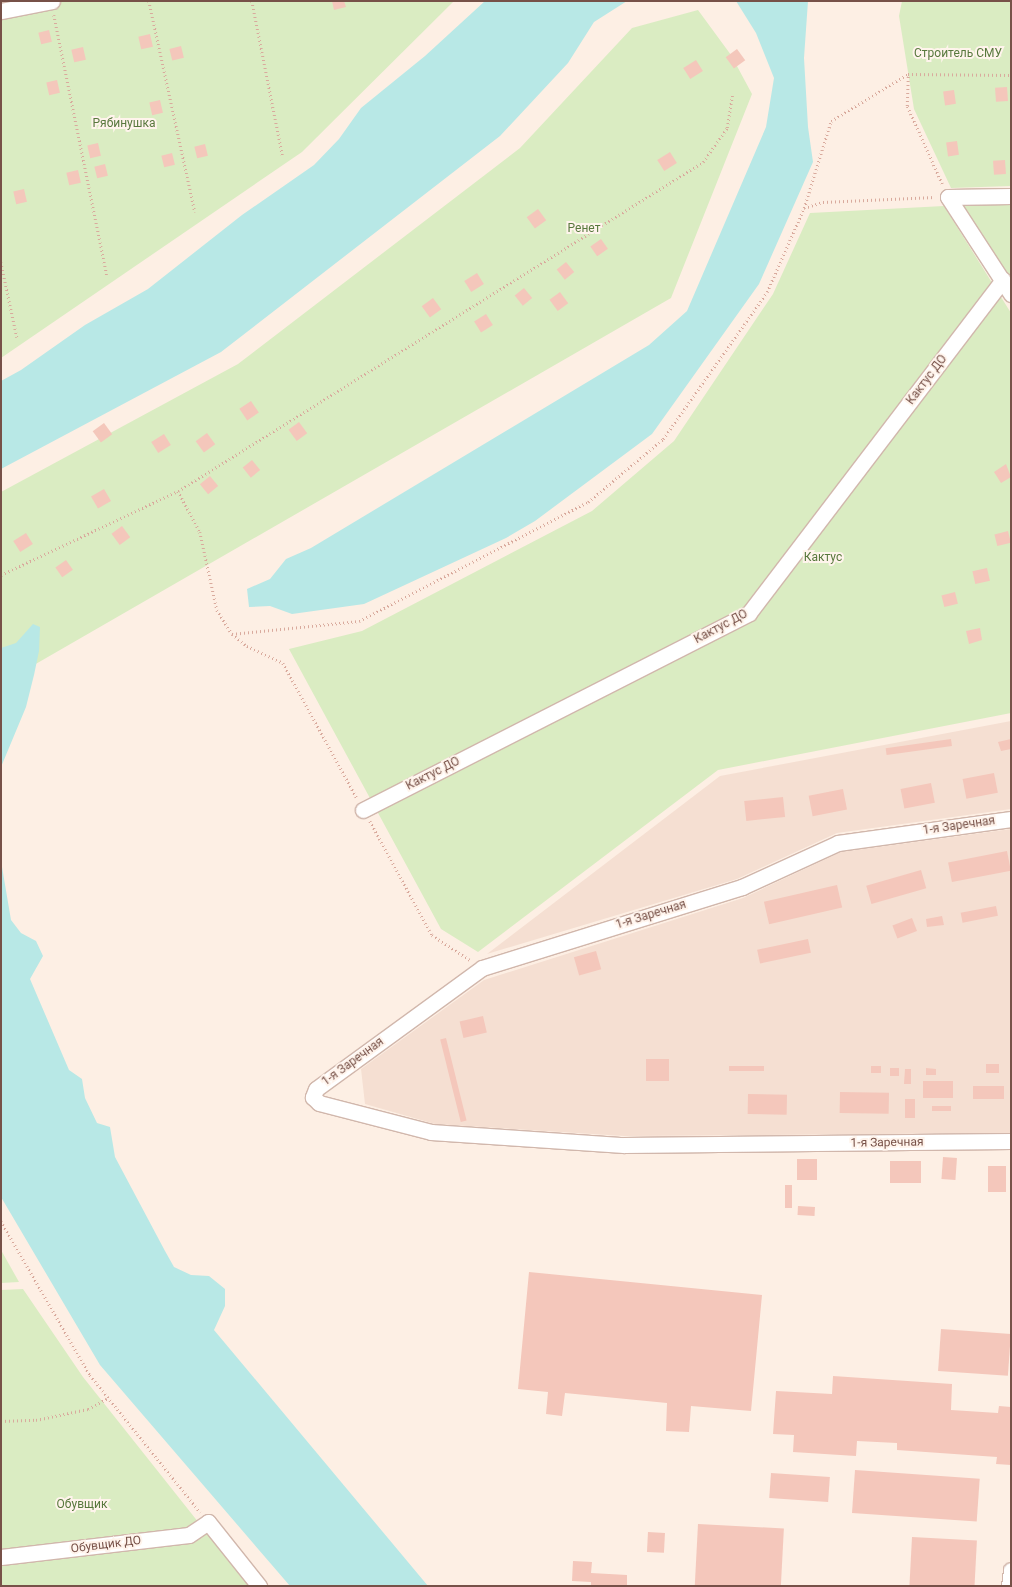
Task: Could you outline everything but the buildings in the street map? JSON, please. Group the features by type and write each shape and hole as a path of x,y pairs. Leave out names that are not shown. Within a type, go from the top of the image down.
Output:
{"street":[{"path":"1,12 52,1"},
{"path":"948,197 1011,196"},
{"path":"948,197 1011,294"},
{"name":"Кактус ДО","path":"363,810 749,613 1003,280"},
{"name":"1-я Заречная","path":"1011,819 838,842 742,887 482,968 316,1089 313,1093 316,1102 431,1132 624,1145 1011,1141"},
{"path":"208,1522 259,1586"},
{"name":"Обувщик ДО","path":"1,1557 189,1535 208,1522"},
{"path":"1009,1586 1011,1570"}],"path":[{"path":"52,1 107,275"},
{"path":"149,1 195,212"},
{"path":"252,1 283,156"},
{"path":"232,634 359,621 588,502 663,439 767,292 804,208 830,121 908,74 1011,75"},
{"path":"804,208 823,202 948,197 907,106 908,74"},
{"path":"1,575 178,491 703,162 727,128 732,95"},
{"path":"1,262 17,337"},
{"path":"178,491 200,532 217,610 232,634 247,646 283,663 432,935 482,968"},
{"path":"1,1221 90,1375 208,1522"},
{"path":"1,1421 43,1419 88,1409 108,1398"}],"shaded area":[{"path":"1011,721 1011,809 837,833 737,879 487,954 720,776"},
{"path":"1011,829 1011,1133 624,1136 435,1124 365,1104 361,1069 484,980 743,898 841,852"}],"green space":[{"name":"Рябинушка","path":"1,1 454,1 302,152 1,358"},
{"name":"Строитель СМУ","path":"902,1 1011,1 1011,186 951,188 914,109 899,16"},
{"name":"Ренет","path":"698,10 731,55 752,94 671,298 1,684 1,492 238,364 520,148 632,28"},
{"path":"1011,202 1011,279 961,204"},
{"name":"Кактус","path":"944,206 1011,313 1011,713 718,770 478,952 441,929 289,649 362,631 592,511 674,441 773,294 810,213"},
{"path":"1,1250 19,1282 1,1283"},
{"name":"Обувщик","path":"23,1289 83,1377 249,1586 1,1586 1,1290"}],"water":[{"path":"485,1 627,1 594,22 568,63 500,136 221,352 1,469 1,381 21,370 85,325 148,289 242,215 314,165 339,139 361,108 425,56"},
{"path":"736,1 808,1 804,58 808,127 813,162 759,284 652,434 535,521 506,538 364,604 292,614 270,606 249,607 247,589 270,579 286,559 311,548 649,345 687,311 766,127 774,78 756,33"},
{"path":"33,624 40,627 39,651 34,675 26,707 1,767 1,648 16,643"},
{"path":"1,861 11,920 21,933 36,941 43,956 30,979 69,1070 82,1079 85,1098 97,1123 110,1127 115,1157 174,1267 191,1275 209,1276 225,1289 225,1306 214,1330 428,1586 290,1586 100,1365 1,1197"}]}
